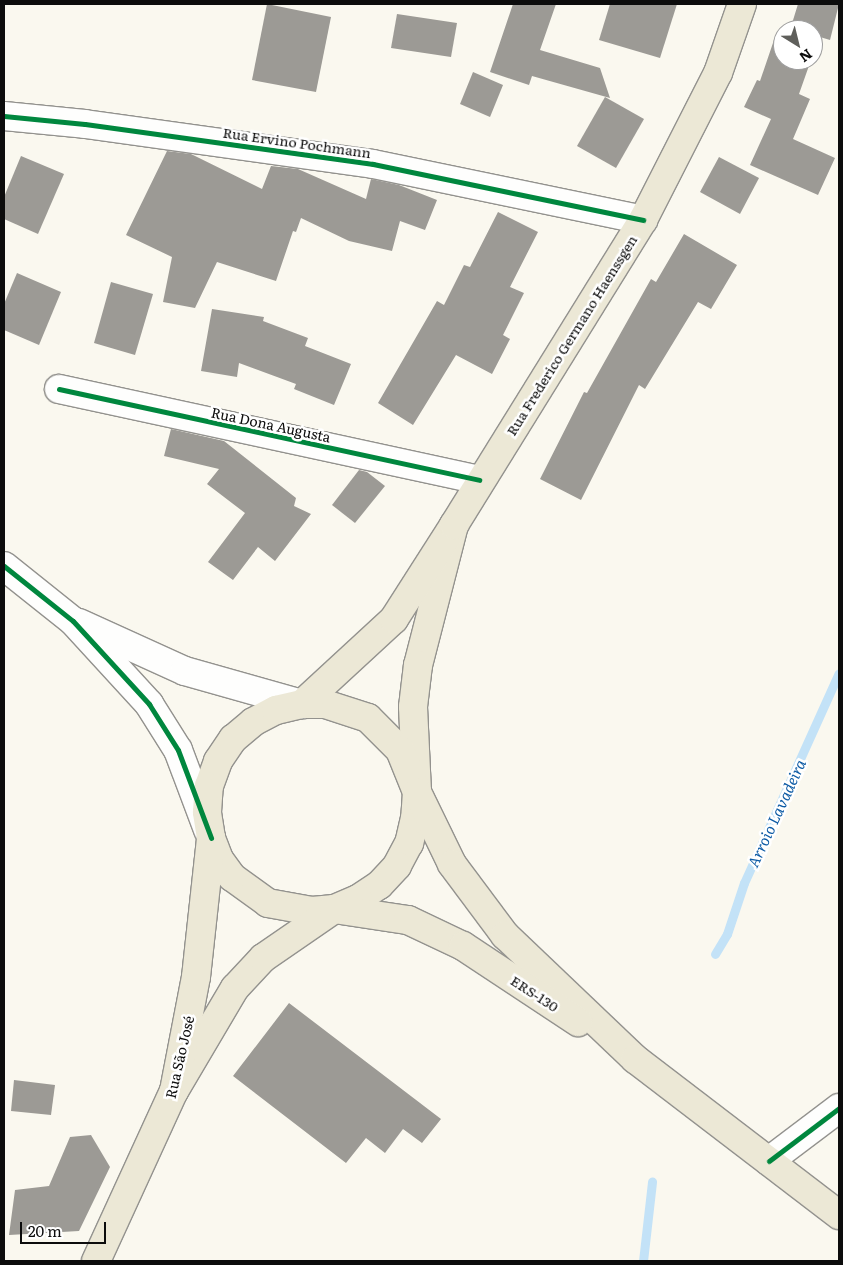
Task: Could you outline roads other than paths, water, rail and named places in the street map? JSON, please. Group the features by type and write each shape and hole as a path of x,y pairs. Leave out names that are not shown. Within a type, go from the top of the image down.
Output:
{"main road":[{"name":"Rua Frederico Germano Haenssgen","path":"454,525 479,480 643,220 718,73 742,4"},
{"path":"302,704 394,619 454,525"},
{"path":"174,1091 235,988 263,958 334,909 358,899 379,885 397,866 409,843 417,792 413,707 418,665 454,525"},
{"name":"ERS-130","path":"211,838 207,812 209,786 223,754 233,739 253,722 276,710 302,704 325,704 368,718 400,750 417,792 452,864 505,935 635,1059"},
{"path":"211,838 219,859 232,877 249,892 290,909 334,909"},
{"name":"Rua São José","path":"96,1261 174,1091 196,977 211,838"},
{"name":"ERS-130","path":"334,909 408,920 463,946 635,1059"},
{"path":"635,1059 839,1215"}],"street":[{"name":"Rua Ervino Pochmann","path":"4,116 85,124 373,164 643,220"},
{"name":"Rua Dona Augusta","path":"59,389 479,480"},
{"path":"4,566 73,621 149,704 178,750 211,838"},
{"path":"73,621 125,642 185,672 302,704"},
{"path":"769,1161 839,1108"}],"waterway":[{"name":"Arroio Lavadeira","path":"715,954 727,934 744,883 839,673"},
{"name":"Arroio Lavadeira","path":"643,1261 652,1182"}]}
